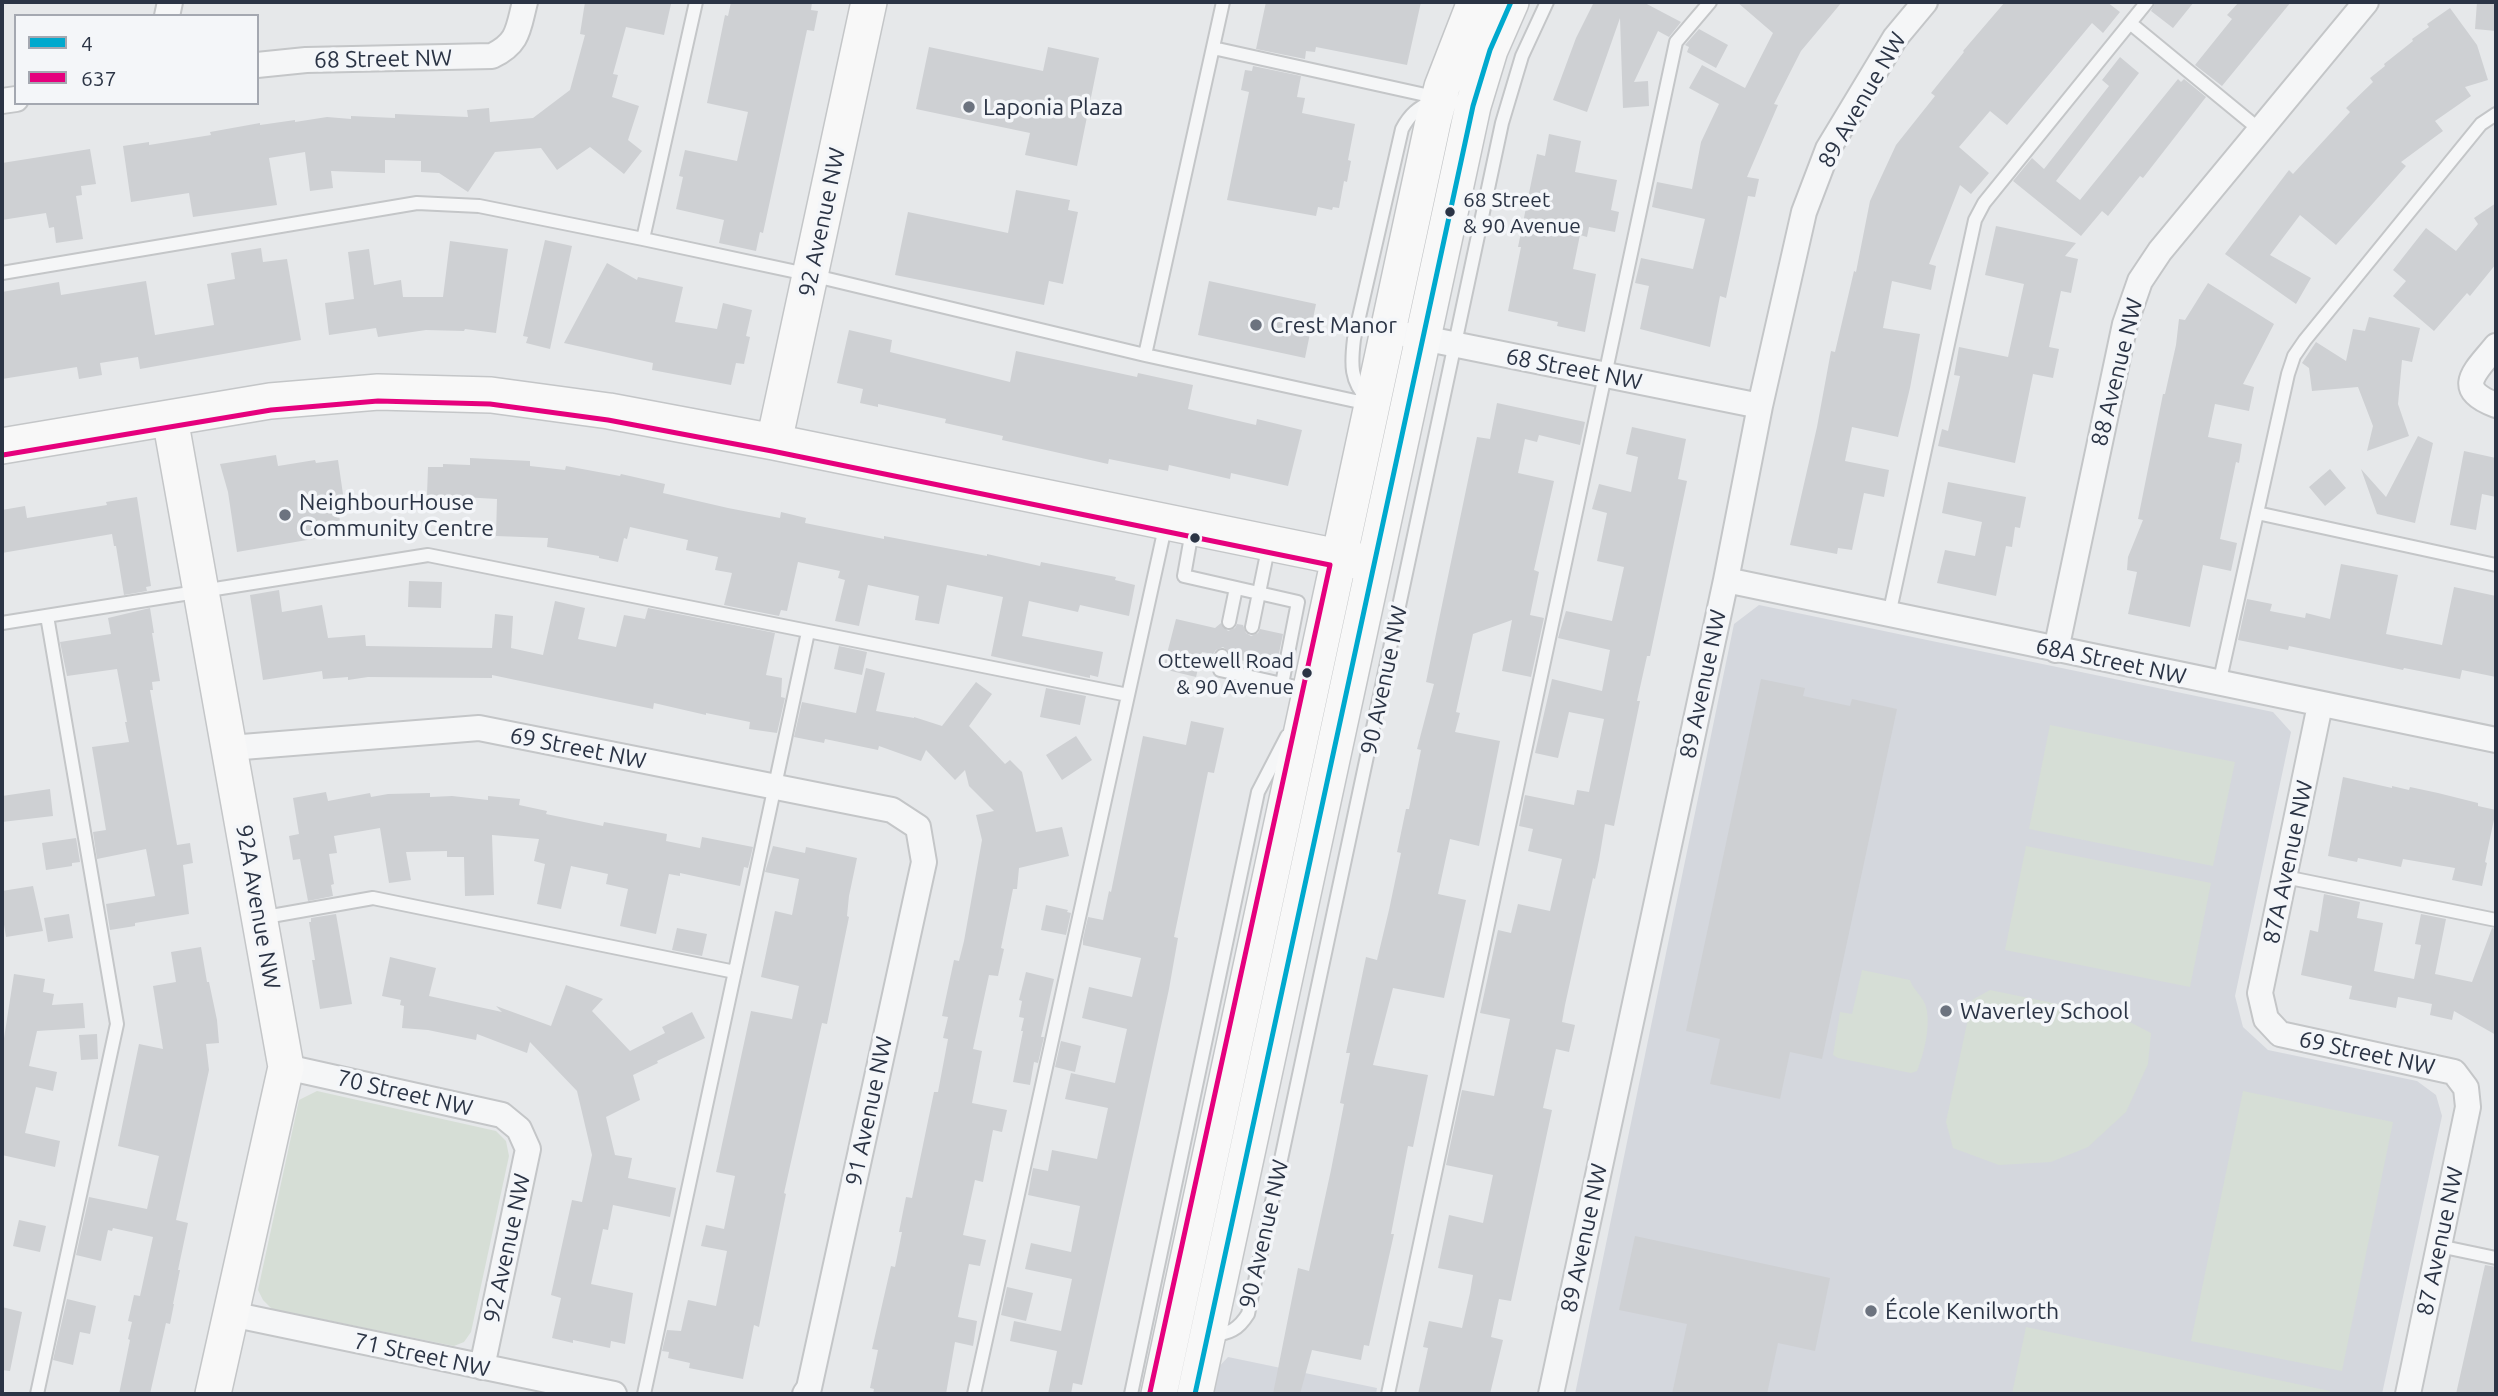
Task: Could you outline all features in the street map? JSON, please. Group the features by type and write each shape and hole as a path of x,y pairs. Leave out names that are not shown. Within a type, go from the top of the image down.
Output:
{"main road":[{"name":"92 Avenue NW","path":"774,442 869,2"},
{"name":"90 Avenue NW","path":"1195,1394 1356,561 1373,405 1387,330 1439,98 1475,2"},
{"name":"90 Avenue NW","path":"1159,1394 1314,604 1356,561 1440,342 1473,106 1489,50 1511,2"},
{"path":"2,446 270,401 378,392 491,396 609,411 774,442 1356,561"},
{"name":"92A Avenue NW","path":"170,418 286,1066 213,1394"}],"street":[{"name":"68 Street NW","path":"259,65 306,60 492,55 507,48 516,34 525,2"},
{"name":"89 Avenue NW","path":"1551,1394 1726,580 1760,406 1804,212 1828,149 1895,38 1925,2"},
{"name":"88 Avenue NW","path":"2056,650 2125,324 2140,281 2160,251 2366,2"},
{"name":"68 Street NW","path":"1387,330 1760,406"},
{"path":"2496,346 2470,382 2472,391 2496,405"},
{"name":"68A Street NW","path":"1726,580 2496,740"},
{"name":"87A Avenue NW","path":"2266,1019 2260,993 2320,705"},
{"name":"69 Street NW","path":"230,748 479,728 892,810 918,827"},
{"name":"91 Avenue NW","path":"805,1394 809,1388 924,862 918,827"},
{"name":"69 Street NW","path":"2266,1019 2280,1034 2454,1072 2466,1088"},
{"name":"70 Street NW","path":"286,1066 502,1115 519,1129"},
{"name":"87 Avenue NW","path":"2408,1394 2468,1107 2466,1088"},
{"name":"92 Avenue NW","path":"482,1367 528,1149 519,1129"},
{"name":"71 Street NW","path":"231,1314 614,1394"}],"lane":[{"path":"643,239 696,2"},
{"path":"1145,355 1223,2"},
{"name":"90 Avenue NW","path":"1207,1337 1231,1333 1239,1328 1248,1314 1440,342 1522,56 1547,2"},
{"path":"1388,1394 1676,42 1710,2"},
{"path":"1889,615 1975,220 1983,204 2147,2"},
{"path":"2130,23 2260,130"},
{"path":"1213,48 1439,98"},
{"path":"1373,405 1360,391 1353,378 1351,366 1354,340 1402,129 1418,108 1439,98"},
{"path":"2219,684 2294,356 2313,329 2481,124 2496,114"},
{"path":"2,273 417,203 479,206 811,275 1145,355 1373,405"},
{"path":"2257,513 2496,565"},
{"path":"1180,524 1184,576 1314,604"},
{"path":"974,1394 1128,695 1180,524"},
{"path":"1252,627 1269,543"},
{"path":"2,623 428,555 1128,695"},
{"path":"1229,622 1236,589"},
{"path":"37,1394 117,1024 47,616"},
{"path":"644,1394 808,632"},
{"path":"1222,656 1220,670 1244,668 1297,687"},
{"name":"90 Avenue NW","path":"1131,1394 1258,792 1297,687"},
{"path":"2285,877 2496,920"},
{"path":"260,918 373,898 735,972"},
{"path":"2439,1246 2496,1258"}],"shaded area":[{"name":"Waverley School","path":"1759,605 2273,712 2291,732 2235,996 2243,1027 2268,1050 2417,1081 2436,1095 2442,1116 2382,1394 1575,1394 1734,624"},
{"path":"2050,725 2235,762 2213,866 2029,829"},
{"path":"2026,846 2211,883 2190,987 2005,950"},
{"path":"1862,970 1910,980 1923,1001 1927,1011 1927,1029 1917,1071 1911,1073 1833,1055 1840,1012 1852,1014"},
{"path":"1990,990 2120,1017 2151,1033 2148,1064 2126,1112 2088,1147 2051,1162 1999,1165 1953,1148 1946,1122 1972,1000"},
{"path":"317,1091 496,1131 506,1141 509,1156 471,1332 464,1342 454,1346 272,1309 263,1300 258,1290 299,1100"},
{"path":"2243,1091 2393,1122 2342,1371 2191,1341"},
{"path":"2026,1327 2330,1391 2330,1394 2012,1394"},
{"path":"1228,1357 1377,1388 1376,1394 1207,1394 1211,1375"}],"building":[{"path":"585,2 671,4 664,35 626,27 613,74 618,75 612,97 639,106 628,140 642,151 624,174 590,147 557,170 541,148 495,152 468,192 439,173 421,172 421,161 385,160 385,173 331,171 333,188 310,191 305,152 269,158 277,205 193,217 189,193 131,202 123,146 149,142 149,145 211,135 210,132 260,123 295,122 327,117 395,118 395,114 468,117 467,110 489,108 490,122 533,118 570,90 585,35 580,34"},
{"path":"731,2 812,2 811,10 818,11 814,31 807,30 763,233 760,232 756,251 719,243 724,220 676,209 685,150 737,161 748,112 707,103 725,15 728,16"},
{"path":"1266,2 1421,2 1407,65 1316,47 1315,52 1306,51 1305,59 1256,49"},
{"path":"1594,2 1643,2 1681,22 1669,37 1658,31 1634,82 1648,81 1649,106 1623,108 1620,18 1587,112 1553,100 1576,38"},
{"path":"1737,2 1842,2 1801,51 1774,104 1778,105 1747,177 1759,179 1755,197 1748,196 1726,298 1720,296 1710,347 1640,329 1649,286 1635,283 1641,258 1693,269 1705,219 1652,207 1657,182 1692,189 1701,142 1719,104 1689,88 1702,65 1745,88 1773,33"},
{"path":"2005,2 2107,2 2120,12 2103,33 2092,23 2007,125 1990,111 1959,147 1989,173 1971,194 1960,185 1929,264 1936,266 1931,290 1892,281 1883,328 1920,334 1898,437 1852,427 1845,461 1889,470 1884,497 1864,493 1852,550 1838,548 1837,554 1790,545 1831,351 1835,352 1854,271 1856,272 1870,201 1896,145 1935,96 1931,93"},
{"path":"2156,2 2194,2 2173,28 2151,11"},
{"path":"2239,2 2291,2 2222,86 2195,65 2232,19 2227,15"},
{"path":"2477,2 2496,2 2496,31 2475,29"},
{"path":"2450,8 2477,45 2488,80 2465,87 2471,96 2435,121 2443,131 2401,162 2406,166 2336,245 2300,215 2270,255 2311,278 2296,304 2225,254 2289,170 2293,174 2350,112 2346,108 2373,82 2370,78 2429,27 2427,24"},
{"path":"1699,29 1728,45 1716,68 1687,52 1689,47 1685,45"},
{"name":"Laponia Plaza","path":"929,47 1043,71 1048,47 1099,58 1077,166 1025,155 1030,133 916,109"},
{"path":"2120,57 2139,73 2056,181 2080,200 2178,79 2181,82 2184,79 2206,97 2143,178 2140,176 2108,216 2102,211 2081,236 2013,181 2032,158 2044,169 2109,86 2102,80"},
{"path":"1253,66 1301,76 1297,97 1305,98 1302,113 1355,124 1347,182 1344,181 1339,208 1333,207 1332,210 1318,207 1316,216 1227,200 1249,92 1241,90 1245,70 1252,71"},
{"path":"1549,134 1581,141 1575,172 1617,180 1611,210 1619,212 1615,232 1589,227 1587,237 1580,235 1573,269 1596,274 1585,332 1557,326 1558,322 1508,311 1537,154 1545,156"},
{"path":"90,149 96,184 81,186 82,195 76,196 83,239 56,243 54,227 49,228 46,213 2,220 2,163"},
{"path":"1016,190 1070,200 1068,210 1078,212 1063,284 1049,281 1044,305 895,275 908,212 1008,233"},
{"path":"2496,203 2496,264 2470,296 2467,293 2434,331 2393,296 2406,281 2393,270 2426,228 2456,251 2478,224 2474,218"},
{"path":"1996,226 2076,243 2065,256 2078,259 2071,293 2061,291 2049,347 2059,349 2053,378 2033,374 2015,463 1938,446 1942,429 1948,431 1960,376 1954,375 1959,347 2008,357 2024,284 1985,275"},
{"path":"545,240 572,246 550,349 526,343 528,337 523,336"},
{"path":"450,241 508,249 496,333 465,329 426,330 378,337 376,328 329,335 325,303 354,299 348,252 369,249 374,285 401,280 403,297 443,297"},
{"path":"261,248 263,262 287,259 301,340 140,369 138,357 100,363 102,375 79,379 77,367 2,379 2,292 59,282 61,295 146,281 155,335 214,325 207,284 235,279 231,253"},
{"path":"607,263 637,280 638,277 683,287 675,322 717,329 723,303 752,310 746,336 750,337 744,364 736,363 731,385 652,370 653,363 564,343"},
{"name":"Crest Manor","path":"1209,281 1316,304 1305,358 1198,335"},
{"path":"2208,283 2274,324 2243,384 2254,387 2249,411 2215,404 2208,437 2242,444 2220,539 2237,543 2231,571 2203,565 2190,627 2128,614 2137,572 2127,570 2128,557 2143,520 2138,519 2163,394 2176,345 2179,319 2185,320"},
{"path":"2369,317 2420,328 2412,362 2402,360 2398,404 2409,436 2367,451 2373,426 2358,387 2312,391 2309,368 2302,363 2316,342 2346,361 2353,329 2365,331"},
{"path":"849,330 892,340 890,352 1010,382 1016,351 1137,377 1138,373 1193,385 1188,409 1256,425 1257,419 1302,430 1288,486 1231,473 1230,479 1169,465 1168,471 1109,459 1108,464 1002,440 1003,436 945,423 946,419 878,404 878,407 860,403 863,389 837,383"},
{"path":"1497,403 1585,422 1580,445 1539,435 1537,442 1525,439 1518,473 1554,481 1534,570 1539,572 1530,615 1544,618 1531,677 1502,671 1512,620 1473,634 1456,712 1460,713 1455,732 1500,741 1479,846 1450,839 1438,894 1466,900 1444,998 1393,988 1373,1065 1428,1075 1413,1147 1408,1146 1391,1234 1394,1234 1369,1346 1364,1345 1361,1360 1312,1350 1300,1394 1273,1394 1298,1268 1309,1271 1331,1170 1344,1104 1340,1103 1350,1053 1346,1053 1366,957 1377,960 1389,910 1401,853 1397,852 1421,750 1417,749 1434,684 1426,682 1477,437 1490,439"},
{"path":"1632,427 1686,439 1678,479 1687,481 1650,656 1647,656 1637,701 1640,701 1614,826 1605,824 1595,879 1593,878 1565,1005 1562,1022 1575,1025 1569,1052 1556,1049 1543,1108 1552,1110 1511,1301 1499,1299 1491,1337 1503,1340 1490,1394 1418,1394 1428,1348 1423,1347 1429,1321 1462,1328 1470,1293 1473,1275 1438,1268 1449,1215 1483,1223 1493,1175 1446,1165 1462,1090 1494,1096 1510,1019 1480,1013 1498,930 1511,933 1518,904 1550,911 1562,859 1528,851 1533,829 1519,826 1525,795 1574,805 1577,790 1589,792 1604,719 1569,712 1558,758 1535,753 1552,679 1602,691 1610,650 1558,638 1566,611 1612,621 1624,567 1597,561 1607,513 1592,509 1599,484 1631,492 1638,457 1626,454"},
{"path":"2418,436 2433,443 2415,523 2377,514 2361,469 2386,497"},
{"path":"2464,451 2496,458 2496,497 2482,494 2476,530 2450,525"},
{"name":"NeighbourHouse Community Centre","path":"276,455 278,466 315,460 316,463 338,460 344,501 337,502 342,534 237,552 228,492 220,464"},
{"path":"470,458 530,461 530,466 565,470 566,466 620,476 621,474 665,484 663,493 728,508 780,518 781,512 806,518 805,523 884,539 884,536 1040,566 1041,562 1116,577 1115,580 1135,585 1129,616 1080,605 1078,612 1029,601 1022,636 1103,652 1098,677 1090,675 1090,678 991,656 1003,597 947,585 939,624 915,620 919,596 868,585 859,626 835,621 845,580 838,578 840,571 798,562 787,611 781,610 779,616 724,605 732,573 715,570 718,557 686,550 688,540 630,527 627,539 624,538 618,562 547,547 548,538 496,536 497,499 427,495 428,467 443,467 443,464 470,465"},
{"path":"2330,469 2346,488 2325,506 2309,487"},
{"path":"1948,482 2026,497 2020,528 2015,527 2012,547 2006,546 1996,596 1937,583 1945,550 1975,556 1982,522 1942,513"},
{"path":"137,497 151,586 146,587 147,591 124,595 112,534 2,553 2,510 25,506 27,518 107,505 106,502"},
{"path":"2341,564 2398,575 2386,634 2442,645 2454,587 2496,596 2496,677 2462,670 2460,679 2289,646 2288,650 2238,640 2247,599 2272,604 2270,611 2305,618 2306,613 2330,619"},
{"path":"409,581 442,582 441,608 408,607"},
{"path":"279,590 282,612 322,605 328,638 365,635 366,646 492,648 495,614 513,616 511,648 543,655 555,601 585,608 578,639 616,647 624,615 645,619 648,608 775,633 766,675 782,678 781,697 785,698 777,733 749,729 750,722 706,713 654,703 653,709 492,675 492,678 368,677 348,680 348,677 323,679 322,671 263,680 250,595"},
{"path":"150,608 160,681 152,682 153,690 150,690 177,845 190,843 193,863 183,865 189,914 110,930 106,904 155,896 146,849 97,859 93,832 106,830 92,747 129,742 127,722 117,669 67,676 60,642 111,634 108,618"},
{"path":"1176,619 1215,628 1221,623 1228,631 1237,624 1243,625 1246,633 1251,636 1260,629 1283,634 1276,668 1231,658 1230,652 1223,647 1213,654 1202,652 1196,677 1163,669"},
{"path":"839,646 867,652 862,675 834,669"},
{"path":"866,668 885,673 876,711 914,717 942,726 976,682 992,694 969,726 1005,764 1010,760 1022,772 1036,832 1062,827 1069,856 1019,868 1017,889 1013,889 1001,948 1004,949 998,976 989,975 973,1049 982,1051 972,1103 1007,1110 1002,1132 993,1130 983,1182 975,1180 963,1235 986,1240 980,1266 969,1264 958,1317 977,1321 973,1346 955,1342 946,1394 873,1394 874,1389 870,1388 878,1350 872,1349 891,1266 895,1267 906,1197 912,1198 934,1092 938,1092 948,1039 943,1038 948,1017 942,1016 954,960 959,961 964,941 982,840 976,815 994,811 969,786 965,770 955,780 926,750 921,761 879,746 878,750 825,739 824,743 794,737 802,702 856,713"},
{"path":"1761,679 1805,688 1803,696 1850,706 1852,699 1897,709 1822,1059 1790,1052 1780,1099 1710,1084 1720,1039 1686,1031"},
{"path":"1046,688 1086,696 1080,725 1040,717"},
{"path":"1191,721 1224,728 1214,773 1208,772 1174,937 1178,938 1169,989 1082,1385 1073,1383 1071,1394 1048,1394 1057,1351 1010,1341 1014,1321 1061,1331 1072,1279 1025,1269 1031,1243 1071,1252 1080,1206 1028,1195 1033,1168 1048,1171 1052,1150 1097,1159 1108,1108 1065,1099 1071,1073 1115,1083 1127,1029 1082,1018 1089,987 1132,997 1141,958 1083,945 1083,939 1088,917 1103,920 1143,736 1186,745"},
{"path":"1076,736 1092,760 1062,780 1046,755"},
{"path":"2343,777 2392,788 2409,790 2410,787 2438,793 2496,810 2482,886 2452,880 2455,868 2403,859 2401,867 2358,858 2357,862 2328,856"},
{"path":"50,789 53,816 2,822 2,796"},
{"path":"326,792 328,801 370,793 371,797 430,793 430,797 452,796 488,800 488,796 520,799 519,805 547,811 546,814 603,826 604,822 667,834 666,841 700,848 702,837 753,847 748,868 744,867 740,886 680,873 680,876 669,874 656,934 620,926 628,889 606,884 608,874 571,866 561,909 537,904 545,864 534,861 539,839 492,835 494,895 465,896 464,857 447,857 447,851 406,852 411,880 389,883 380,828 334,836 337,853 329,854 334,884 331,885 333,896 308,901 300,859 293,860 289,836 299,834 293,798"},
{"path":"76,838 80,862 46,870 42,843"},
{"path":"773,846 805,853 806,847 857,858 849,896 849,917 827,1024 822,1023 784,1193 786,1194 759,1327 754,1325 743,1379 689,1368 690,1363 668,1358 669,1352 662,1351 667,1330 681,1331 688,1300 716,1306 727,1251 701,1246 706,1225 724,1229 735,1176 716,1172 751,1011 792,1019 799,986 761,977 775,911 792,915 799,879 765,872"},
{"path":"33,886 43,931 6,937 2,891"},
{"path":"2324,894 2360,902 2357,918 2383,923 2374,971 2414,979 2421,945 2415,944 2421,914 2446,919 2435,974 2472,982 2492,928 2496,929 2496,1035 2454,1011 2452,1020 2430,1015 2432,1004 2398,997 2396,1008 2349,999 2352,986 2301,975 2310,930 2318,932"},
{"path":"1046,905 1071,913 1066,935 1041,930"},
{"path":"69,914 73,938 48,942 44,918"},
{"path":"336,914 352,1004 320,1009 309,922 311,918"},
{"path":"677,928 707,934 702,956 672,950"},
{"path":"201,947 217,1020 219,1043 206,1044 209,1070 176,1220 188,1223 174,1304 170,1324 166,1323 150,1394 119,1394 130,1340 132,1322 128,1321 134,1295 140,1296 153,1237 113,1228 112,1231 108,1230 101,1261 76,1255 89,1197 147,1209 159,1156 118,1146 139,1044 163,1049 153,986 176,982 171,952"},
{"path":"390,957 436,968 429,996 502,1012 496,1006 551,1026 566,985 603,999 592,1011 630,1051 665,1033 662,1027 692,1012 705,1038 633,1075 640,1100 606,1117 615,1155 632,1158 628,1178 676,1188 670,1217 613,1205 608,1230 603,1229 591,1284 633,1293 625,1344 611,1341 610,1348 552,1338 561,1298 551,1295 572,1200 582,1202 592,1155 577,1091 530,1042 527,1053 477,1034 476,1040 428,1030 402,1028 404,1006 400,1005 401,1000 382,996"},
{"path":"1026,972 1054,979 1041,1037 1044,1037 1038,1063 1034,1062 1030,1085 1013,1082 1023,1031 1024,1018 1019,1017 1022,1001 1019,1000"},
{"path":"14,974 45,979 43,992 54,994 52,1005 83,1003 85,1028 37,1031 29,1066 57,1072 53,1091 36,1087 25,1133 60,1141 55,1167 2,1155 2,1051"},
{"path":"97,1034 98,1059 81,1060 79,1035"},
{"path":"1061,1041 1081,1046 1075,1072 1055,1067"},
{"path":"19,1220 46,1226 40,1252 13,1246"},
{"path":"1635,1236 1830,1278 1815,1351 1778,1343 1767,1394 1672,1394 1687,1324 1619,1310"},
{"path":"2485,1265 2496,1267 2496,1394 2456,1394"},
{"path":"1007,1287 1033,1293 1026,1321 1001,1315"},
{"path":"67,1299 96,1306 90,1334 80,1332 73,1365 53,1360"},
{"path":"2,1307 22,1312 10,1371 2,1370"}],"transit line":[{"name":"4","path":"1195,1394 1473,106 1490,50 1511,2"},
{"name":"637","path":"3,455 271,410 378,401 490,404 608,420 772,451 1330,565 1150,1392"}],"place":[{"name":"Laponia Plaza","path":"969,107"},
{"name":"68 Street & 90 Avenue","path":"1450,212"},
{"name":"Crest Manor","path":"1256,325"},
{"name":"NeighbourHouse Community Centre","path":"285,515"},
{"name":"Ottewell Road & 90 Avenue","path":"1307,673"},
{"name":"Waverley School","path":"1946,1011"},
{"name":"École Kenilworth","path":"1871,1311"}]}
